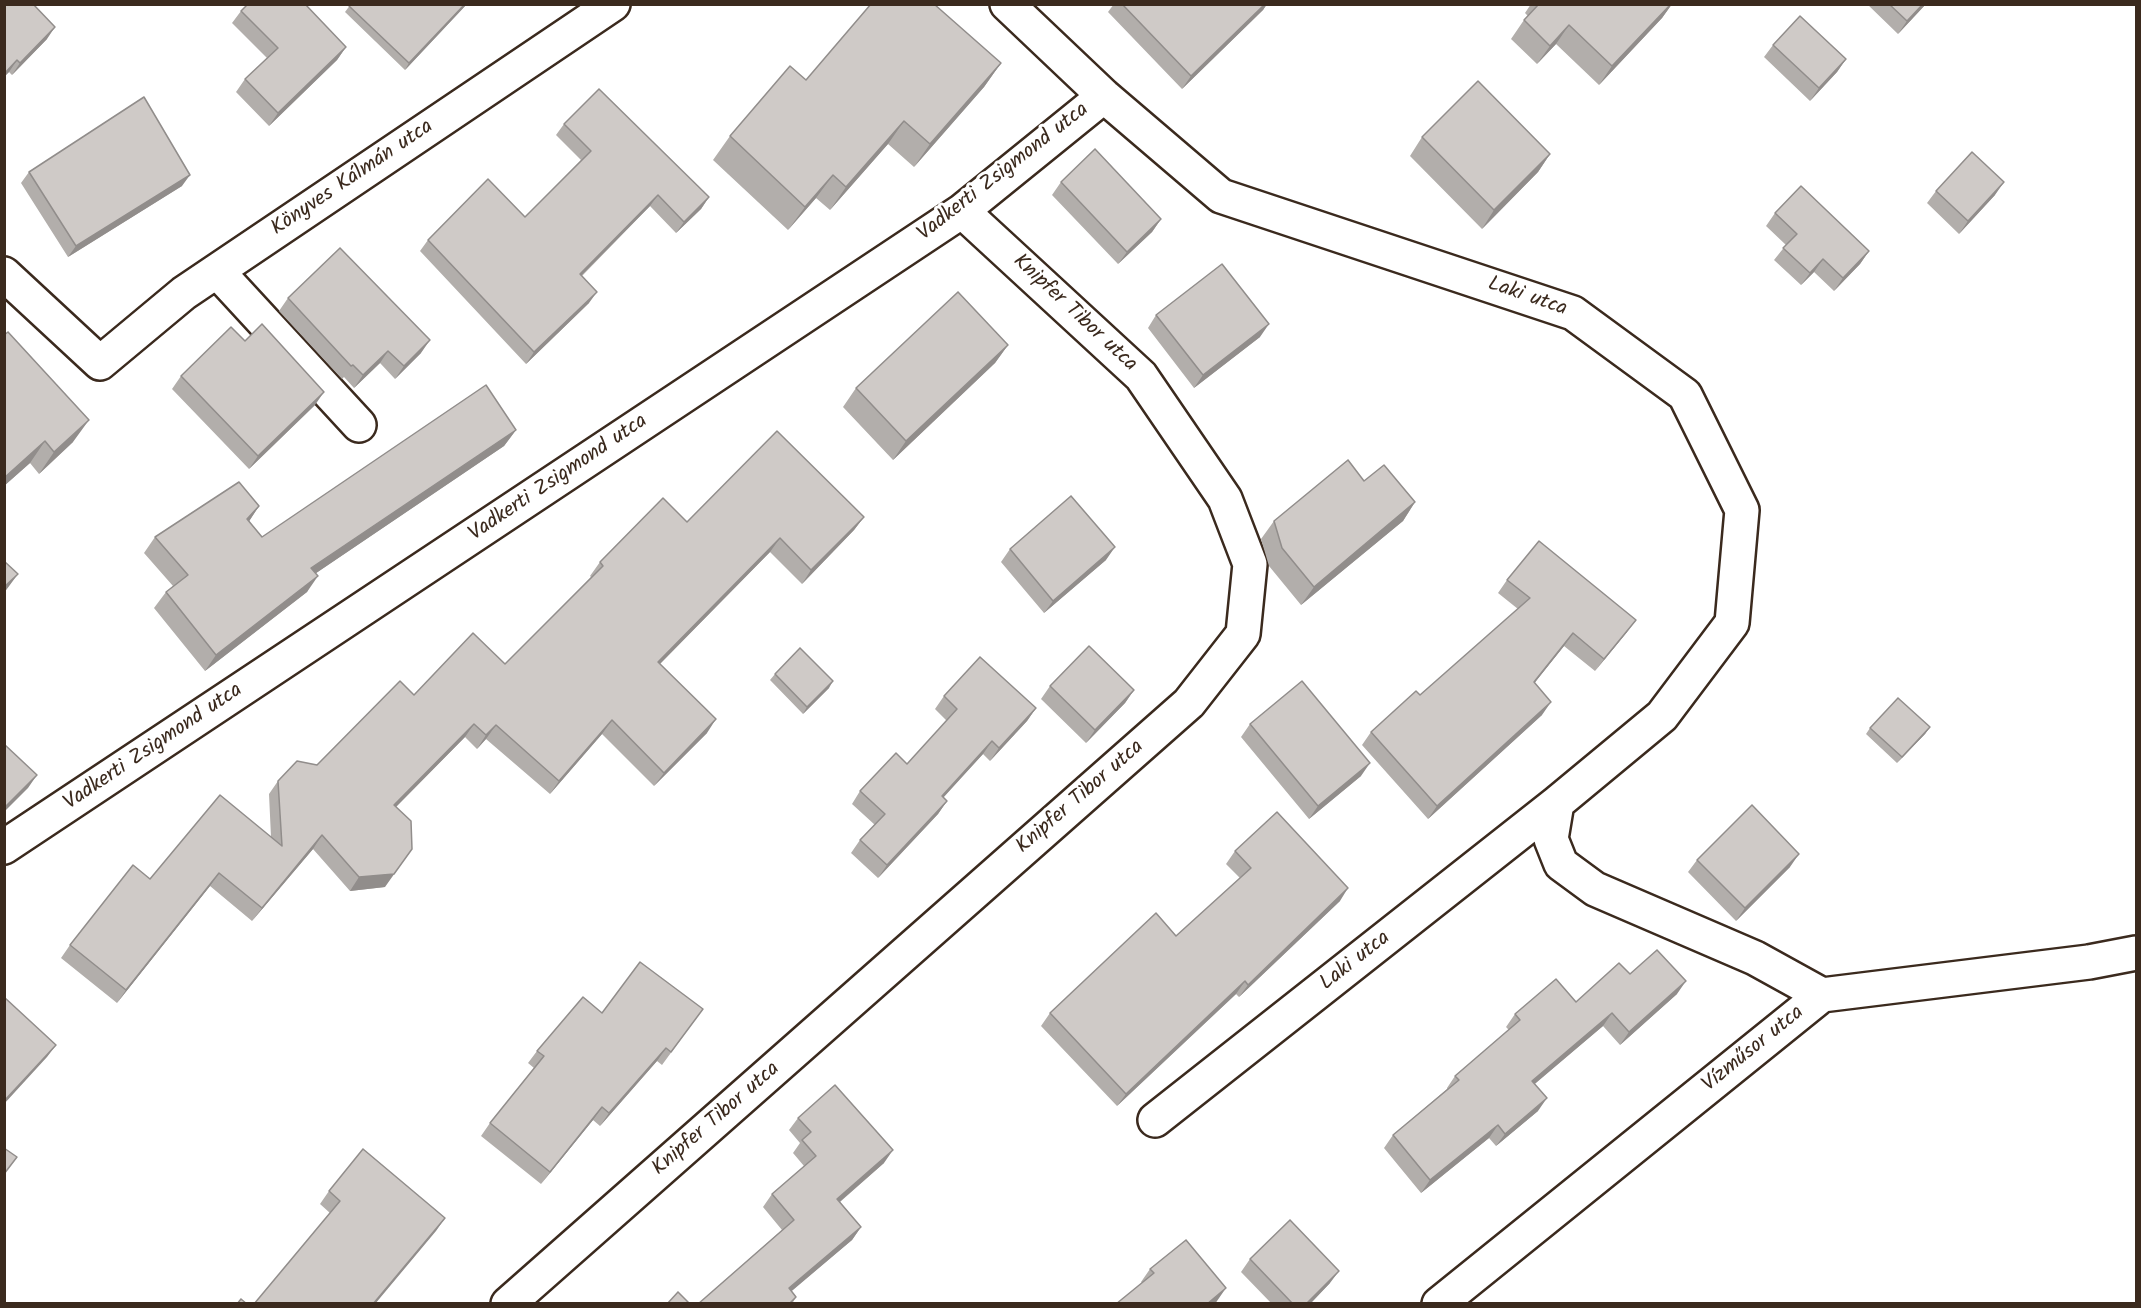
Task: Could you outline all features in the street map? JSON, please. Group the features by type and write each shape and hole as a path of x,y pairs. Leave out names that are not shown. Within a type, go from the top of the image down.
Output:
{"street":[{"name":"Könyves Kálmán utca","path":"4,274 100,363 184,293 613,4"},
{"name":"Laki utca","path":"1007,4 1104,96 1221,196 1573,313 1685,395 1742,510 1732,623 1662,716 1557,803 1155,1120"},
{"name":"Vadkerti Zsigmond utca","path":"4,847 962,210 1104,96"},
{"name":"Knipfer Tibor utca","path":"508,1304 1189,703 1243,634 1250,564 1225,499 1141,376 962,210"},
{"path":"217,271 359,425"},
{"path":"1557,803 1551,839 1561,864 1595,889 1755,958 1822,995"},
{"name":"Vízműsor utca","path":"1439,1304 1822,995 2089,962 2136,953"}],"building":[{"path":"4,4 33,4 55,27 20,63 17,60 4,74"},
{"path":"248,4 305,4 346,47 278,113 245,79 278,48 241,11"},
{"path":"351,4 465,4 409,63 349,6"},
{"path":"871,4 934,4 1001,63 930,144 904,121 846,187 833,175 805,207 730,136 790,66 806,80"},
{"path":"1122,4 1265,4 1191,76"},
{"path":"1539,4 1671,4 1612,66 1569,25 1550,46 1524,20"},
{"path":"1889,4 1923,4 1907,21"},
{"path":"1800,16 1846,59 1819,88 1773,45"},
{"path":"1478,81 1550,154 1494,210 1422,137"},
{"path":"599,89 709,197 684,222 658,195 580,274 597,292 534,352 428,240 488,179 525,217 591,151 564,124"},
{"path":"144,97 190,175 76,246 29,172"},
{"path":"1095,149 1161,219 1127,252 1061,182"},
{"path":"1972,152 2004,182 1968,221 1936,191"},
{"path":"1801,186 1869,251 1843,278 1823,259 1810,273 1783,248 1797,234 1775,213"},
{"path":"340,248 430,340 404,366 388,351 363,375 353,365 351,366 288,298"},
{"path":"1222,264 1269,324 1203,375 1156,315"},
{"path":"958,292 1008,345 906,441 856,388"},
{"path":"262,324 324,392 258,456 181,376 231,327 245,341"},
{"path":"8,332 89,420 54,452 45,441 4,478 4,335"},
{"path":"486,385 516,430 311,568 318,576 216,655 166,592 188,575 155,537 239,482 259,506 247,519 262,537"},
{"path":"777,431 864,517 811,570 780,538 658,662 716,719 664,773 612,720 559,781 496,725 486,735 474,724 394,805 411,821 412,849 394,874 359,877 322,835 262,908 219,873 126,990 70,945 133,865 150,879 220,795 282,846 278,781 297,761 317,765 400,681 414,695 473,633 505,664 603,566 600,562 663,498 687,522"},
{"path":"1348,460 1364,481 1384,465 1415,502 1314,587 1282,548 1274,521"},
{"path":"1071,496 1115,547 1053,601 1010,549"},
{"path":"1539,541 1636,620 1604,659 1573,633 1534,682 1551,702 1437,806 1371,732 1416,691 1420,695 1530,598 1507,580"},
{"path":"4,561 18,574 4,587"},
{"path":"1089,646 1134,690 1095,730 1050,686"},
{"path":"800,648 833,681 807,707 775,674"},
{"path":"980,657 1036,708 999,748 992,741 942,796 947,801 887,865 860,840 885,814 860,791 896,753 907,764 957,709 944,696"},
{"path":"1302,681 1370,763 1318,806 1250,724"},
{"path":"1898,698 1930,727 1902,757 1870,728"},
{"path":"4,744 37,775 4,808"},
{"path":"1752,805 1799,854 1745,908 1697,860"},
{"path":"1277,812 1348,888 1248,985 1245,981 1126,1094 1050,1013 1156,913 1176,936 1251,868 1235,851"},
{"path":"1657,950 1686,981 1629,1032 1612,1013 1532,1081 1547,1098 1505,1134 1498,1125 1430,1180 1393,1135 1459,1080 1455,1076 1520,1020 1515,1014 1556,979 1576,1002 1619,963 1630,974"},
{"path":"640,962 703,1009 671,1052 666,1048 609,1113 602,1107 550,1172 490,1123 544,1056 537,1051 583,997 602,1013"},
{"path":"4,997 56,1045 4,1101"},
{"path":"835,1085 893,1150 837,1199 861,1227 789,1288 796,1297 789,1304 698,1304 794,1220 772,1194 816,1156 802,1140 811,1132 798,1118"},
{"path":"4,1148 17,1157 4,1174"},
{"path":"363,1149 445,1218 373,1304 254,1304 340,1201 329,1191"},
{"path":"1290,1220 1339,1271 1306,1304 1293,1304 1250,1259"},
{"path":"1186,1240 1226,1288 1207,1304 1116,1304 1154,1273 1150,1269"},
{"path":"678,1292 690,1304 667,1304"},
{"path":"241,1299 247,1304 237,1304"}]}
